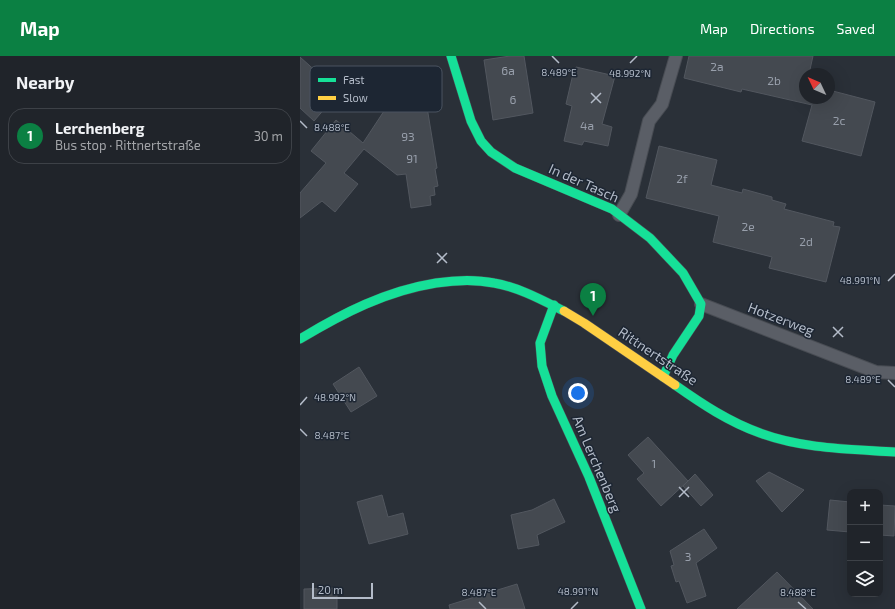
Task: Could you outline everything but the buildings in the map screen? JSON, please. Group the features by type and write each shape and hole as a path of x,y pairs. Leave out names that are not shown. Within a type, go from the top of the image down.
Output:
{"street":[{"name":"In der Tasch","path":"451,56 471,121 481,141 491,152 514,168 612,209 650,238 683,273 701,304"},
{"name":"Rittnertstraße","path":"300,339 360,305 396,291 423,284 461,279 491,282 515,289 554,305 726,418 759,432 790,442 817,447 895,452"},
{"path":"663,377 673,355 699,316 701,304"},
{"name":"Am Lerchenberg","path":"554,305 540,343 542,366 552,396 589,476 641,609"}],"lane":[{"path":"620,215 631,194 649,121 662,104 676,56"},
{"name":"Hotzerweg","path":"701,304 876,372 895,373"}],"traffic: fast":[{"path":"451,56 471,121 481,141 491,152 515,168 612,209 650,238 683,273 701,304 699,316 673,355 663,377"},
{"path":"300,339 332,320 382,297 400,291 450,281 480,281 503,285 530,294 564,311"},
{"path":"554,305 540,343 542,366 552,396 589,477 641,609"},
{"path":"675,385 727,418 749,429 776,438 810,445 895,452"}],"traffic: slow":[{"path":"564,311 675,385"}],"place":[{"name":"Lerchenberg","path":"593,316"}]}
